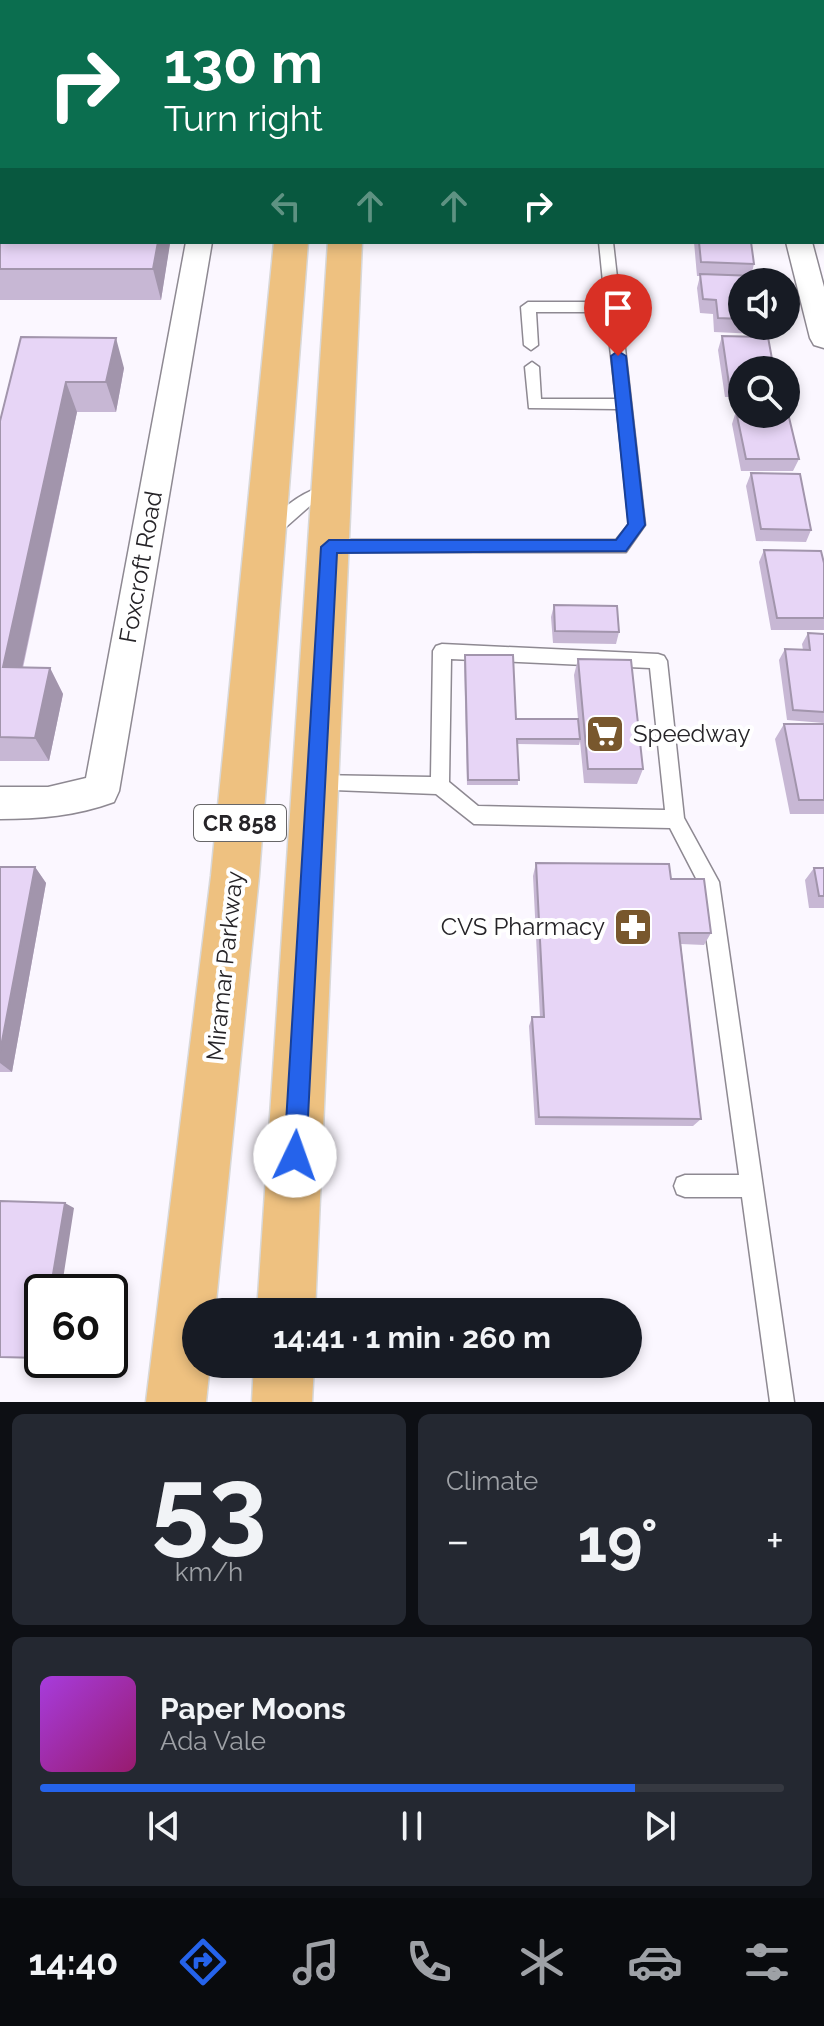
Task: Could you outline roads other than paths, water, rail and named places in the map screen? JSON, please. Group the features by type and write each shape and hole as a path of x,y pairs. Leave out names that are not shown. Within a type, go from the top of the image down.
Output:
{"main road":[{"name":"Miramar Parkway","path":"176,1402 235,876 291,244"},
{"name":"CR 858","path":"287,1298 345,244"},
{"path":"282,1402 283,1378"}],"street":[{"name":"Foxcroft Road","path":"0,803 48,803 101,791 199,244"},
{"path":"809,254 824,338"}],"lane":[{"path":"329,547 620,547 637,525 606,244"},
{"path":"531,345 528,307 613,307"},
{"path":"532,367 534,404 624,404"},
{"path":"264,536 297,503 314,492 333,489"},
{"path":"440,786 442,651 658,661 675,819 709,882 782,1402"},
{"path":"315,783 440,786 474,815 675,819"},
{"path":"685,1186 752,1186"}],"place":[{"name":"Speedway","path":"605,734"},
{"name":"CVS Pharmacy","path":"633,927"}]}
